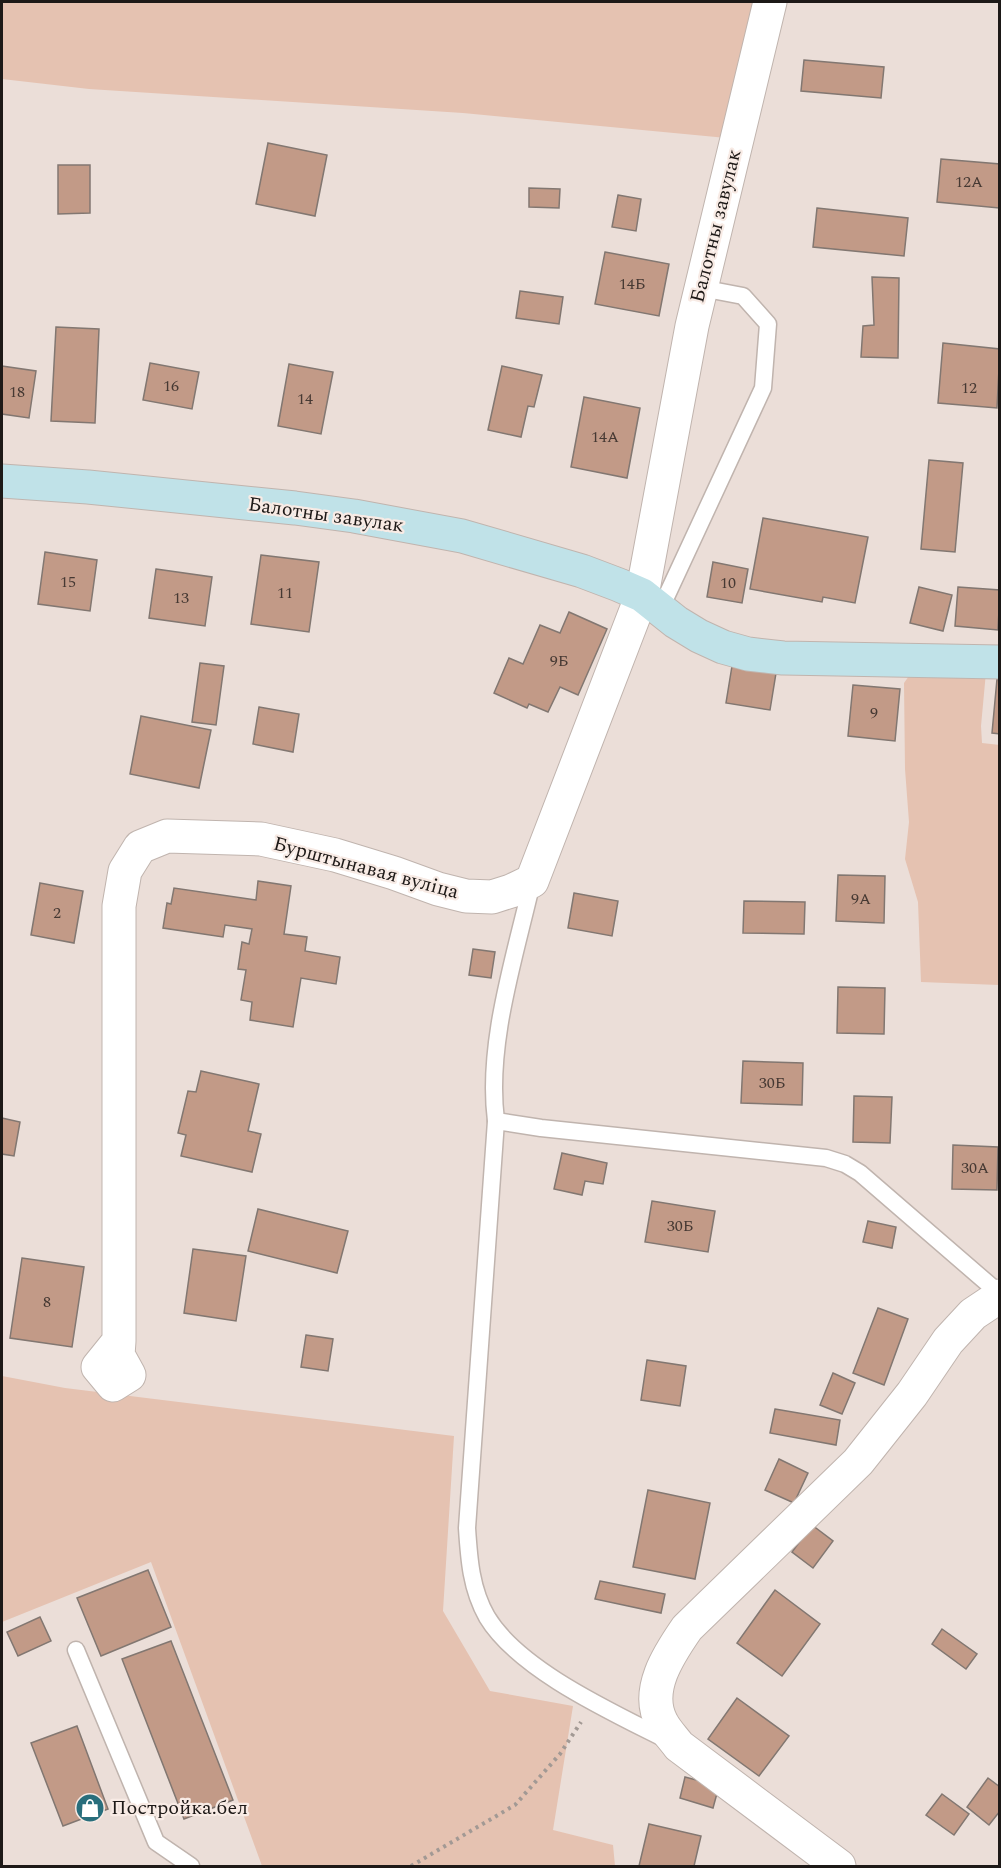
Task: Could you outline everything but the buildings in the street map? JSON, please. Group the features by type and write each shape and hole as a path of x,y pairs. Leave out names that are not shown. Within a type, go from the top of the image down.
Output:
{"main road":[{"name":"Балотны завулак","path":"2,481 88,487 354,516 462,536 582,571 651,603 699,636 723,647 748,654 783,658 999,662"}],"street":[{"name":"Балотны завулак","path":"651,603 692,326 770,2"},
{"path":"532,881 651,603"},
{"name":"Бурштынавая вуліца","path":"118,1341 119,906 125,871 140,847 167,836 261,839 335,855 466,896 492,897 532,881"},
{"path":"839,1866 679,1746 662,1723 656,1705 657,1685 670,1653 695,1620 858,1462 912,1394 948,1341 973,1314 999,1295"}],"lane":[{"path":"651,603 763,388 768,324 743,296 701,288"},
{"path":"532,881 500,1024 493,1099 496,1121 467,1528 469,1563 476,1590 487,1616 505,1641 546,1672 595,1703 679,1746"},
{"path":"496,1121 541,1128 826,1158 845,1164 860,1173 999,1295"},
{"path":"76,1650 156,1842 191,1866"}],"path":[{"path":"411,1866 515,1804 560,1754 595,1703"}],"shaded area":[{"path":"2,2 770,2 737,139 463,113 89,89 2,79"},
{"path":"914,669 986,672 981,726 982,743 1000,745 999,985 921,982 918,902 905,859 909,822 905,769 904,683"},
{"path":"2,1376 65,1388 454,1436 443,1611 490,1691 573,1706 553,1830 613,1845 615,1866 262,1866 151,1562 2,1622"}],"place":[{"name":"Постройка.бел","path":"90,1808"}]}
